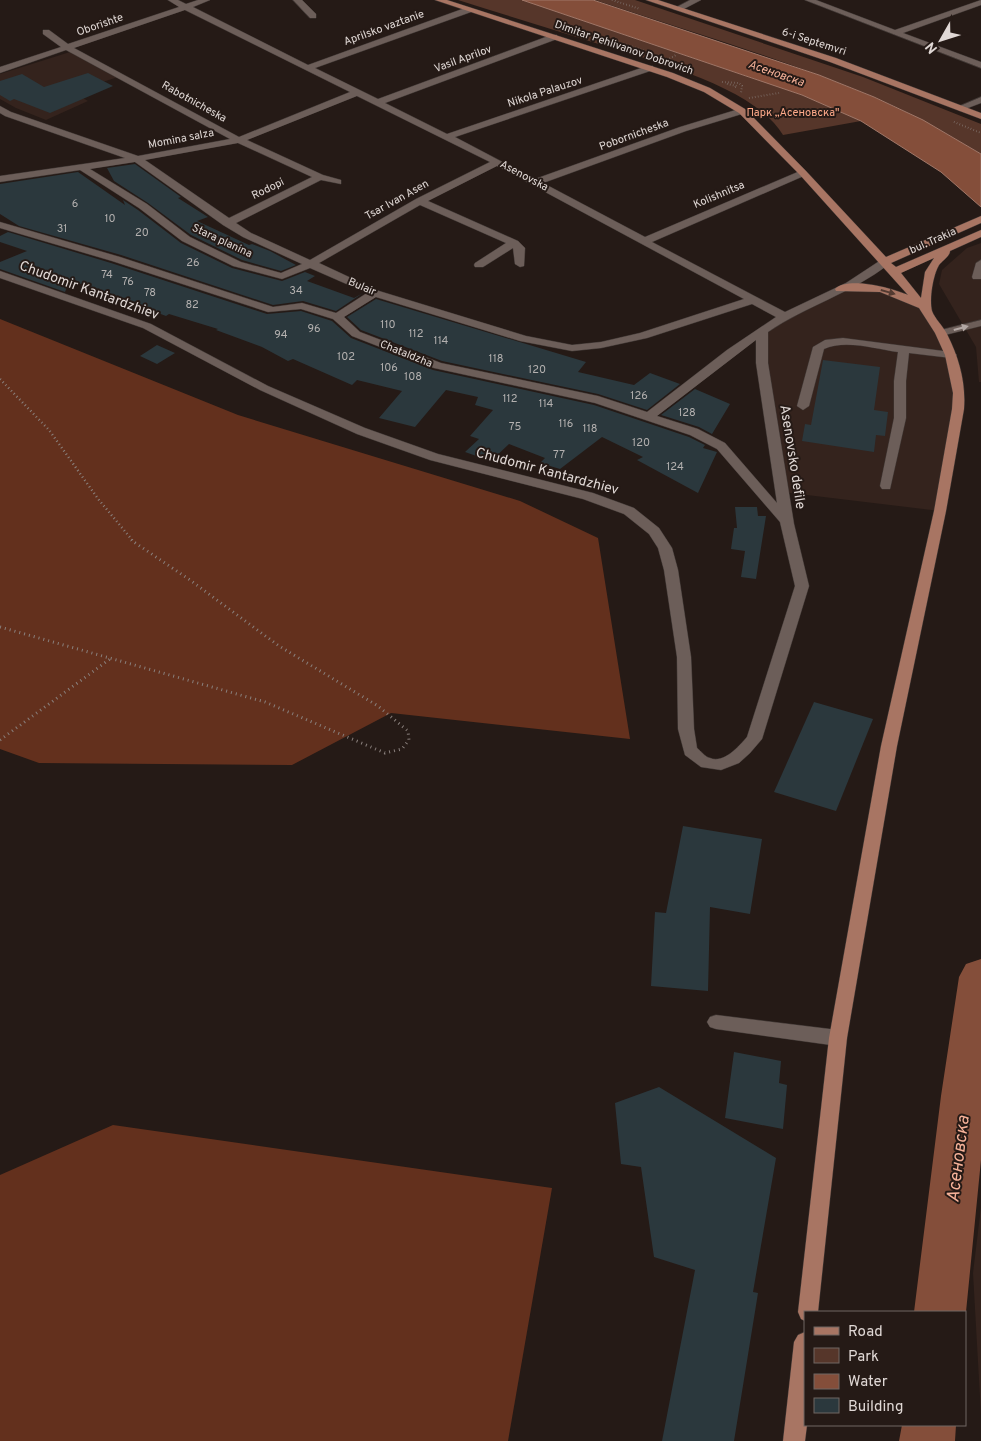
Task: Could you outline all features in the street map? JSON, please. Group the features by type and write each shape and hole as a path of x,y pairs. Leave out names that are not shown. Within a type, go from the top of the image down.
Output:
{"main road":[{"name":"Dimitar Pehlivanov Dobrovich","path":"439,0 650,68 707,90 742,111 864,239 930,315"},
{"name":"6-i Septemvri","path":"650,0 850,66 981,116"},
{"name":"bul. Trakia","path":"885,262 981,220"},
{"name":"bul. Trakia","path":"894,272 981,233"},
{"path":"864,239 887,249 914,249"},
{"path":"930,315 928,276 930,270 937,260 957,244"},
{"path":"808,1311 838,1038 890,746 942,502 959,393 951,355 930,315 911,301 892,292 859,286 840,289"},
{"path":"794,1441 804,1351"}],"street":[{"name":"Asenovska","path":"172,0 497,162 785,317"},
{"name":"Oborishte","path":"0,70 206,0"},
{"path":"297,0 313,16"},
{"path":"677,9 697,0 705,0"},
{"path":"810,0 981,65"},
{"path":"897,32 981,2"},
{"name":"Aprilsko vaztanie","path":"307,68 468,10"},
{"name":"Rabotnicheska","path":"46,32 68,48 239,140 320,177 338,182"},
{"name":"Vasil Aprilov","path":"379,102 554,37"},
{"name":"Nikola Palauzov","path":"446,136 650,68"},
{"name":"Momina salza","path":"0,179 137,159 239,140 358,92"},
{"path":"965,110 981,100"},
{"name":"Bulair","path":"0,109 8,114 137,159 247,235 375,293 524,339 572,348 601,345 643,336 753,300"},
{"name":"Pobornicheska","path":"534,182 683,129 742,111"},
{"name":"Tsar Ivan Asen","path":"310,264 420,201 497,162"},
{"name":"Stara planina","path":"80,167 143,206 186,239 237,264 282,276 310,264"},
{"name":"Kolishnitsa","path":"645,241 803,173"},
{"name":"Rodopi","path":"227,223 320,177"},
{"path":"420,201 514,243 520,248 520,264"},
{"name":"Chataldzha","path":"0,225 125,262 272,310 302,306 337,317 356,334 438,366 598,400 694,432 721,446 788,524"},
{"path":"479,265 514,243"},
{"path":"648,417 762,331 785,317 872,274 885,262"},
{"path":"977,277 981,263"},
{"path":"872,274 894,272"},
{"name":"Chudomir Kantardzhiev","path":"0,274 147,326 264,388 362,431 434,457 588,496 629,511 654,531 665,548 671,570 684,657 686,729 690,750 705,763 721,765 727,762 740,755 754,738 802,586"},
{"path":"337,317 375,293"},
{"path":"941,333 981,323"},
{"name":"Asenovsko defile","path":"762,331 762,363 788,524 802,586"},
{"path":"803,406 818,351 823,344 843,341 951,355"},
{"path":"886,486 900,418 900,381 904,349"},
{"path":"716,1022 838,1038"}],"path":[{"path":"722,82 735,82 741,85 740,93"},
{"path":"726,84 737,86 734,88"},
{"path":"748,98 779,92"},
{"path":"0,379 49,430 99,500 132,541 190,580 279,646 378,706 408,730 409,740 402,749 385,753 266,702 0,627"},
{"path":"0,740 50,701 110,659"}],"shaded area":[{"path":"70,52 118,77 72,92 88,101 46,120 16,108 0,99 0,74"},
{"path":"981,243 981,382 979,382 976,347 939,284 942,270 967,248"},
{"path":"869,287 911,301 932,318 957,377 940,511 782,492 762,331 840,289"},
{"path":"0,319 238,415 520,501 598,538 630,739 391,713 292,765 39,763 0,749"},
{"path":"113,1125 552,1188 508,1441 0,1441 0,1175"},
{"path":"981,1207 981,1415 973,1273"}],"green space":[{"name":"Парк „Асеновска\"","path":"458,0 522,0 802,95 861,121 783,135 769,117 748,102 723,88 695,76 638,56"},
{"path":"595,0 635,0 863,77 981,124 981,154 902,110 840,83 771,58"}],"water":[{"path":"522,0 593,0 819,75 874,97 923,120 981,154 981,207 941,172 861,121 802,95"}],"building":[{"path":"88,73 113,86 50,113 14,99 10,101 0,95 0,81 22,74 44,87"},
{"path":"135,164 181,197 178,198 208,217 197,221 249,245 252,244 270,251 296,265 281,271 242,260 191,235 148,203 114,181 107,168"},
{"path":"78,172 125,205 123,200 138,210 181,243 232,268 282,281 305,272 315,276 307,281 354,298 363,293 336,311 303,301 273,305 121,255 19,226 0,214 0,184"},
{"path":"8,232 111,263 267,314 301,311 332,321 351,338 433,370 594,405 689,437 705,445 703,448 717,452 698,493 637,460 643,457 602,437 560,469 540,463 545,458 509,444 491,461 465,452 479,439 470,436 493,410 475,405 478,397 446,390 415,427 379,418 402,391 357,380 352,385 293,359 288,361 262,347 216,330 218,329 169,314 166,316 70,280 65,292 0,269 0,262 27,251 0,242 0,236"},
{"path":"376,299 586,362 578,372 634,385 650,373 680,384 647,410 598,394 442,361 361,330 347,317"},
{"path":"157,345 175,353 157,364 140,356"},
{"path":"823,360 880,367 874,410 888,412 885,436 876,435 874,452 802,441 805,424 811,425"},
{"path":"695,389 730,404 712,434 699,427 661,415"},
{"path":"735,507 757,507 758,516 766,516 756,579 741,577 745,551 731,549 734,528 737,528"},
{"path":"814,702 873,719 836,811 774,792"},
{"path":"683,826 762,839 750,914 710,907 708,991 651,986 655,912 666,913"},
{"path":"734,1052 781,1061 779,1083 787,1085 783,1129 725,1118"},
{"path":"659,1087 776,1158 753,1292 758,1293 734,1441 662,1441 695,1270 654,1257 641,1167 621,1164 615,1103"}],"waterway":[{"name":"Асеновска","path":"940,1311 964,1096 981,977"},
{"name":"Асеновска","path":"927,1441 929,1426"}]}
